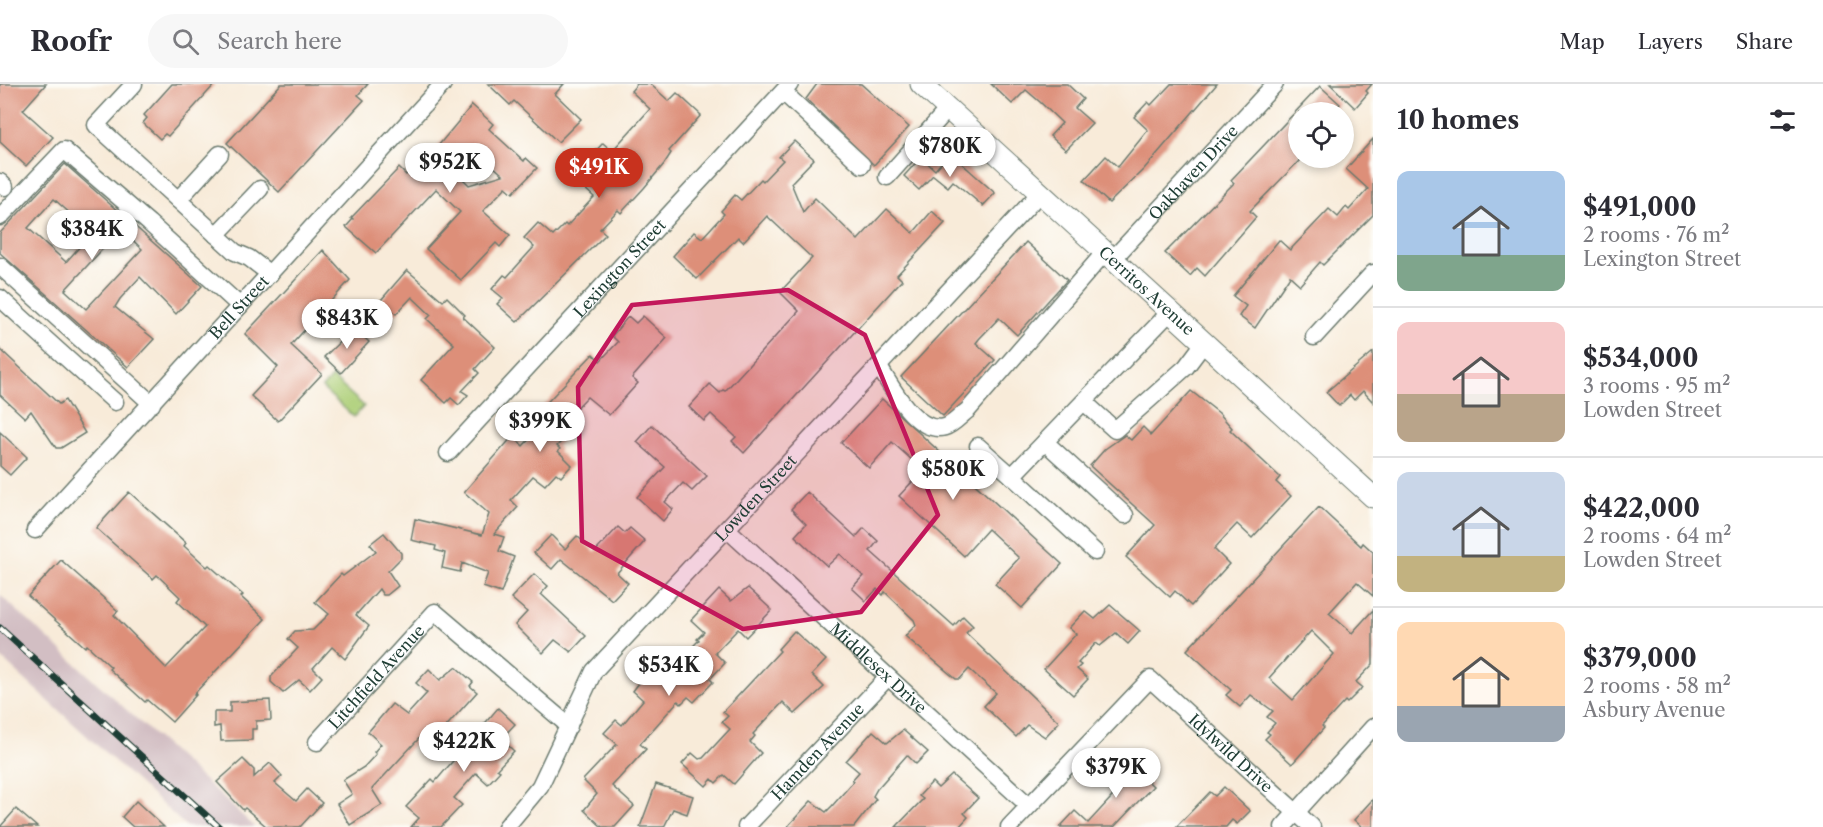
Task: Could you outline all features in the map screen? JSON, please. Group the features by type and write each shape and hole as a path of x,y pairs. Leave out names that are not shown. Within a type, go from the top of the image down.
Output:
{"main road":[{"name":"Cerritos Avenue","path":"921,84 1373,497"}],"street":[{"path":"134,84 96,125 234,252 249,258 270,274"},
{"name":"Bell Street","path":"34,530 152,404 443,84"},
{"name":"Oakhaven Drive","path":"879,367 897,398 920,421 933,428 947,427 968,410 1109,256 1275,84"},
{"path":"787,88 862,165"},
{"name":"Lexington Street","path":"447,453 787,88"},
{"path":"887,177 948,109"},
{"path":"0,217 64,150 240,306"},
{"path":"178,200 220,154"},
{"path":"216,235 260,189"},
{"name":"Lowden Street","path":"506,827 540,786 594,671 1040,193"},
{"path":"0,266 152,404"},
{"path":"1314,338 1373,273"},
{"path":"0,298 115,402"},
{"path":"1012,476 1170,312"},
{"path":"1084,402 1115,430 1185,367 1204,343"},
{"path":"1045,442 1125,515"},
{"path":"978,446 1095,552"},
{"name":"Middlesex Drive","path":"728,530 1028,805"},
{"name":"Litchfield Avenue","path":"317,742 435,612 569,726"},
{"name":"Hamden Avenue","path":"746,827 888,676"},
{"name":"Idylwild Drive","path":"1028,805 1150,679 1312,827"},
{"path":"1283,827 1373,727"},
{"path":"1009,827 1028,805"}],"highlighted area":[{"path":"788,290 865,335 938,515 861,612 743,629 582,541 578,387 632,305"}],"shaded area":[{"path":"0,595 255,827 187,827 0,657"}],"green space":[{"path":"332,377 364,406 354,417 322,388"}],"building":[{"path":"0,84 46,84 23,110 53,137 26,166 0,142"},
{"path":"172,84 215,84 168,136 165,134 160,139 143,123 147,118 144,115"},
{"path":"281,84 368,84 358,95 364,100 279,192 227,143"},
{"path":"488,84 564,84 555,94 581,119 558,142 514,101 510,105"},
{"path":"637,84 650,84 669,101 677,93 701,115 669,151 671,153 664,164 644,188 621,213 618,210 600,229 606,234 517,322 497,304 503,298 492,289 504,275 507,277 534,247 524,238 538,223 553,236 565,224 567,226 594,197 572,177 603,143 612,151 650,109 631,91"},
{"path":"817,84 861,84 909,127 874,165 806,99"},
{"path":"991,84 1067,84 1083,99 1075,108 1092,123 1066,150 1050,136 1062,123 1040,102 1026,90 1012,104"},
{"path":"1171,84 1217,84 1144,169 1109,203 1084,180 1106,156 1118,167 1148,130 1134,117 1148,102 1151,105"},
{"path":"1330,84 1372,84 1366,91 1368,93 1355,108 1354,102 1349,102"},
{"path":"1320,86 1338,102 1305,102"},
{"path":"472,105 493,124 489,129 524,161 526,158 537,168 513,193 506,187 483,211 510,235 500,247 496,243 461,280 426,249 460,212 436,189 376,253 346,227 353,219 351,218 399,168 406,175 430,150 433,152","holes":["474,149 503,175 469,185 454,170"]},
{"path":"1288,120 1288,168 1292,168 1250,211 1256,217 1205,276 1197,268 1190,276 1165,253 1234,183 1231,180"},
{"path":"1373,139 1373,215 1323,265 1320,262 1300,285 1290,276 1255,328 1239,316 1246,306 1233,296 1279,240 1290,250 1329,209 1338,217 1346,207 1349,210 1368,189 1346,169 1354,168 1354,160"},
{"path":"794,141 814,159 791,183 803,212 815,198 858,240 887,209 913,233 932,211 945,223 897,275 902,280 744,453 732,441 736,437 711,414 704,421 689,407 710,384 720,393 725,391 799,311 780,292 812,258 767,216 743,242 738,237 697,279 673,256 694,232 702,238 724,214 721,211 735,195 741,200 761,179 763,181 783,160 779,157"},
{"path":"950,153 995,193 983,206 953,181 948,187 933,175 919,190 904,176 921,157 935,170"},
{"path":"65,164 202,286 176,314 140,277 115,307 154,339 128,367 0,253 0,233","holes":["54,199 92,233 66,262 28,228","121,229 142,249 86,309 65,290"]},
{"path":"1026,242 1067,280 1017,335 999,318 979,339 976,343 995,360 943,416 901,377"},
{"path":"323,250 350,280 291,345 322,374 278,421 251,396 278,367 245,334"},
{"path":"407,270 443,301 447,297 465,315 463,317 495,347 475,369 479,373 462,391 468,395 459,405 451,398 446,403 421,380 454,344 427,319 431,315 412,297 396,314 381,300"},
{"path":"643,316 667,338 632,378 638,383 609,415 587,397 568,417 577,425 557,446 560,449 558,451 572,465 561,477 556,473 545,485 533,476 511,500 518,507 494,534 504,537 499,551 514,557 501,593 483,587 488,573 462,563 460,572 442,568 445,553 435,550 436,546 411,540 415,519 482,535 489,514 464,492 513,436 523,446 542,426 533,417 593,354 600,361 618,342 612,336 626,319 629,317 636,323"},
{"path":"354,328 369,342 341,373 324,357"},
{"path":"0,349 59,404 65,400 85,433 61,448 56,448 31,411 25,418 0,395"},
{"path":"1373,352 1373,402 1363,391 1354,400 1350,395 1339,406 1326,392"},
{"path":"1191,391 1219,413 1232,428 1230,430 1280,477 1276,482 1291,496 1252,538 1237,524 1214,549 1229,564 1191,606 1175,591 1170,597 1126,557 1155,525 1090,466 1105,449 1125,435 1131,440 1143,427 1151,435"},
{"path":"882,399 1062,564 1022,608 995,584 1019,558 988,529 964,556 899,496 923,470 892,442 869,468 841,443"},
{"path":"652,425 707,476 692,491 683,483 665,502 673,509 663,521 637,497 665,467 637,442"},
{"path":"0,432 27,457 10,475 0,466"},
{"path":"129,492 186,543 184,546 207,567 209,565 243,595 241,597 265,619 194,694 196,695 172,722 147,700 145,702 87,645 85,647 28,596 61,560 118,611 114,615 166,668 205,627 177,601 180,597 157,575 153,579 96,528"},
{"path":"807,492 856,537 864,528 878,541 870,551 954,626 963,616 973,626 966,633 1059,722 1045,737 1027,725 1016,737 984,706 996,693 969,669 960,679 956,679 905,636 916,625 914,620 885,592 883,595 877,589 866,601 852,588 863,576 840,554 827,566 795,536 806,524 791,509"},
{"path":"1319,507 1361,546 1363,543 1373,552 1373,596 1357,582 1329,613 1352,633 1373,610 1373,664 1356,682 1362,687 1360,690 1347,703 1345,701 1322,726 1324,728 1292,764 1265,739 1270,734 1267,732 1275,723 1267,717 1273,711 1251,695 1240,707 1226,695 1231,690 1187,650","holes":["1311,631 1334,654 1293,700 1269,678"]},
{"path":"618,527 625,533 630,528 645,541 617,573 628,583 612,600 561,559 552,569 534,553 551,535 565,549 577,536 595,552"},
{"path":"384,533 401,553 401,558 388,571 398,586 387,595 383,595 379,589 356,615 369,626 345,659 332,647 313,668 322,677 310,690 299,680 283,693 271,682 271,677 298,648 288,639 295,631 313,630 329,614 315,602 341,574 343,576 376,551 370,544"},
{"path":"534,574 548,586 541,594 586,636 571,652 555,640 543,653 515,625 527,612 511,598"},
{"path":"748,588 772,610 746,637 738,629 715,653 725,663 710,679 713,682 694,702 688,697 681,704 678,701 640,744 646,749 612,786 634,806 615,827 602,827 584,810 597,794 583,780 617,744 604,733 616,720 622,725 643,700 633,691 657,659 669,671 699,640 697,639 704,632 691,620 719,590 731,601"},
{"path":"1110,605 1140,631 1128,644 1116,633 1100,646 1096,643 1078,663 1081,665 1077,669 1088,679 1073,695 1044,669 1076,634 1069,628 1085,611 1095,619"},
{"path":"794,631 826,660 812,675 824,687 795,714 783,702 753,734 755,736 750,742 761,753 734,784 724,775 716,783 712,779 706,786 682,764 692,753 699,759 703,758 730,729 722,722 728,716 723,712 780,651 778,649"},
{"path":"456,667 473,682 470,686 477,692 434,740 425,732 372,789 382,805 350,825 337,804 352,794 343,780 364,767 376,754 374,752 381,744 368,732 392,704 407,715 427,693 416,683 429,669 440,680"},
{"path":"270,700 271,720 256,721 256,729 252,729 252,740 221,741 220,726 214,727 214,712 230,712 230,702"},
{"path":"498,708 515,724 501,739 514,751 497,769 500,771 488,784 476,773 454,798 462,805 441,827 411,827 419,818 406,807 432,779 435,782"},
{"path":"903,730 928,752 916,764 907,755 877,789 873,796 876,799 854,827 787,827 811,801 826,812 832,806 859,772 846,761 873,731 887,743"},
{"path":"1124,758 1153,786 1114,827 1060,827 1075,811 1088,823 1123,784 1111,772"},
{"path":"243,759 254,770 254,777 270,763 282,776 275,783 296,801 307,789 322,803 300,827 267,827 245,808 243,810 217,782"},
{"path":"952,775 978,798 964,813 968,817 959,827 896,827 923,799 919,796 932,782 938,788"},
{"path":"656,784 693,796 687,814 673,809 664,827 640,827"},
{"path":"1224,787 1250,811 1237,824 1232,820 1226,827 1176,827 1210,792 1215,796"},
{"path":"1373,799 1373,827 1362,827 1354,820"},
{"path":"136,801 164,827 133,827 122,817"},
{"path":"16,809 37,827 0,827"}],"railway":[{"path":"0,628 219,827"}]}
